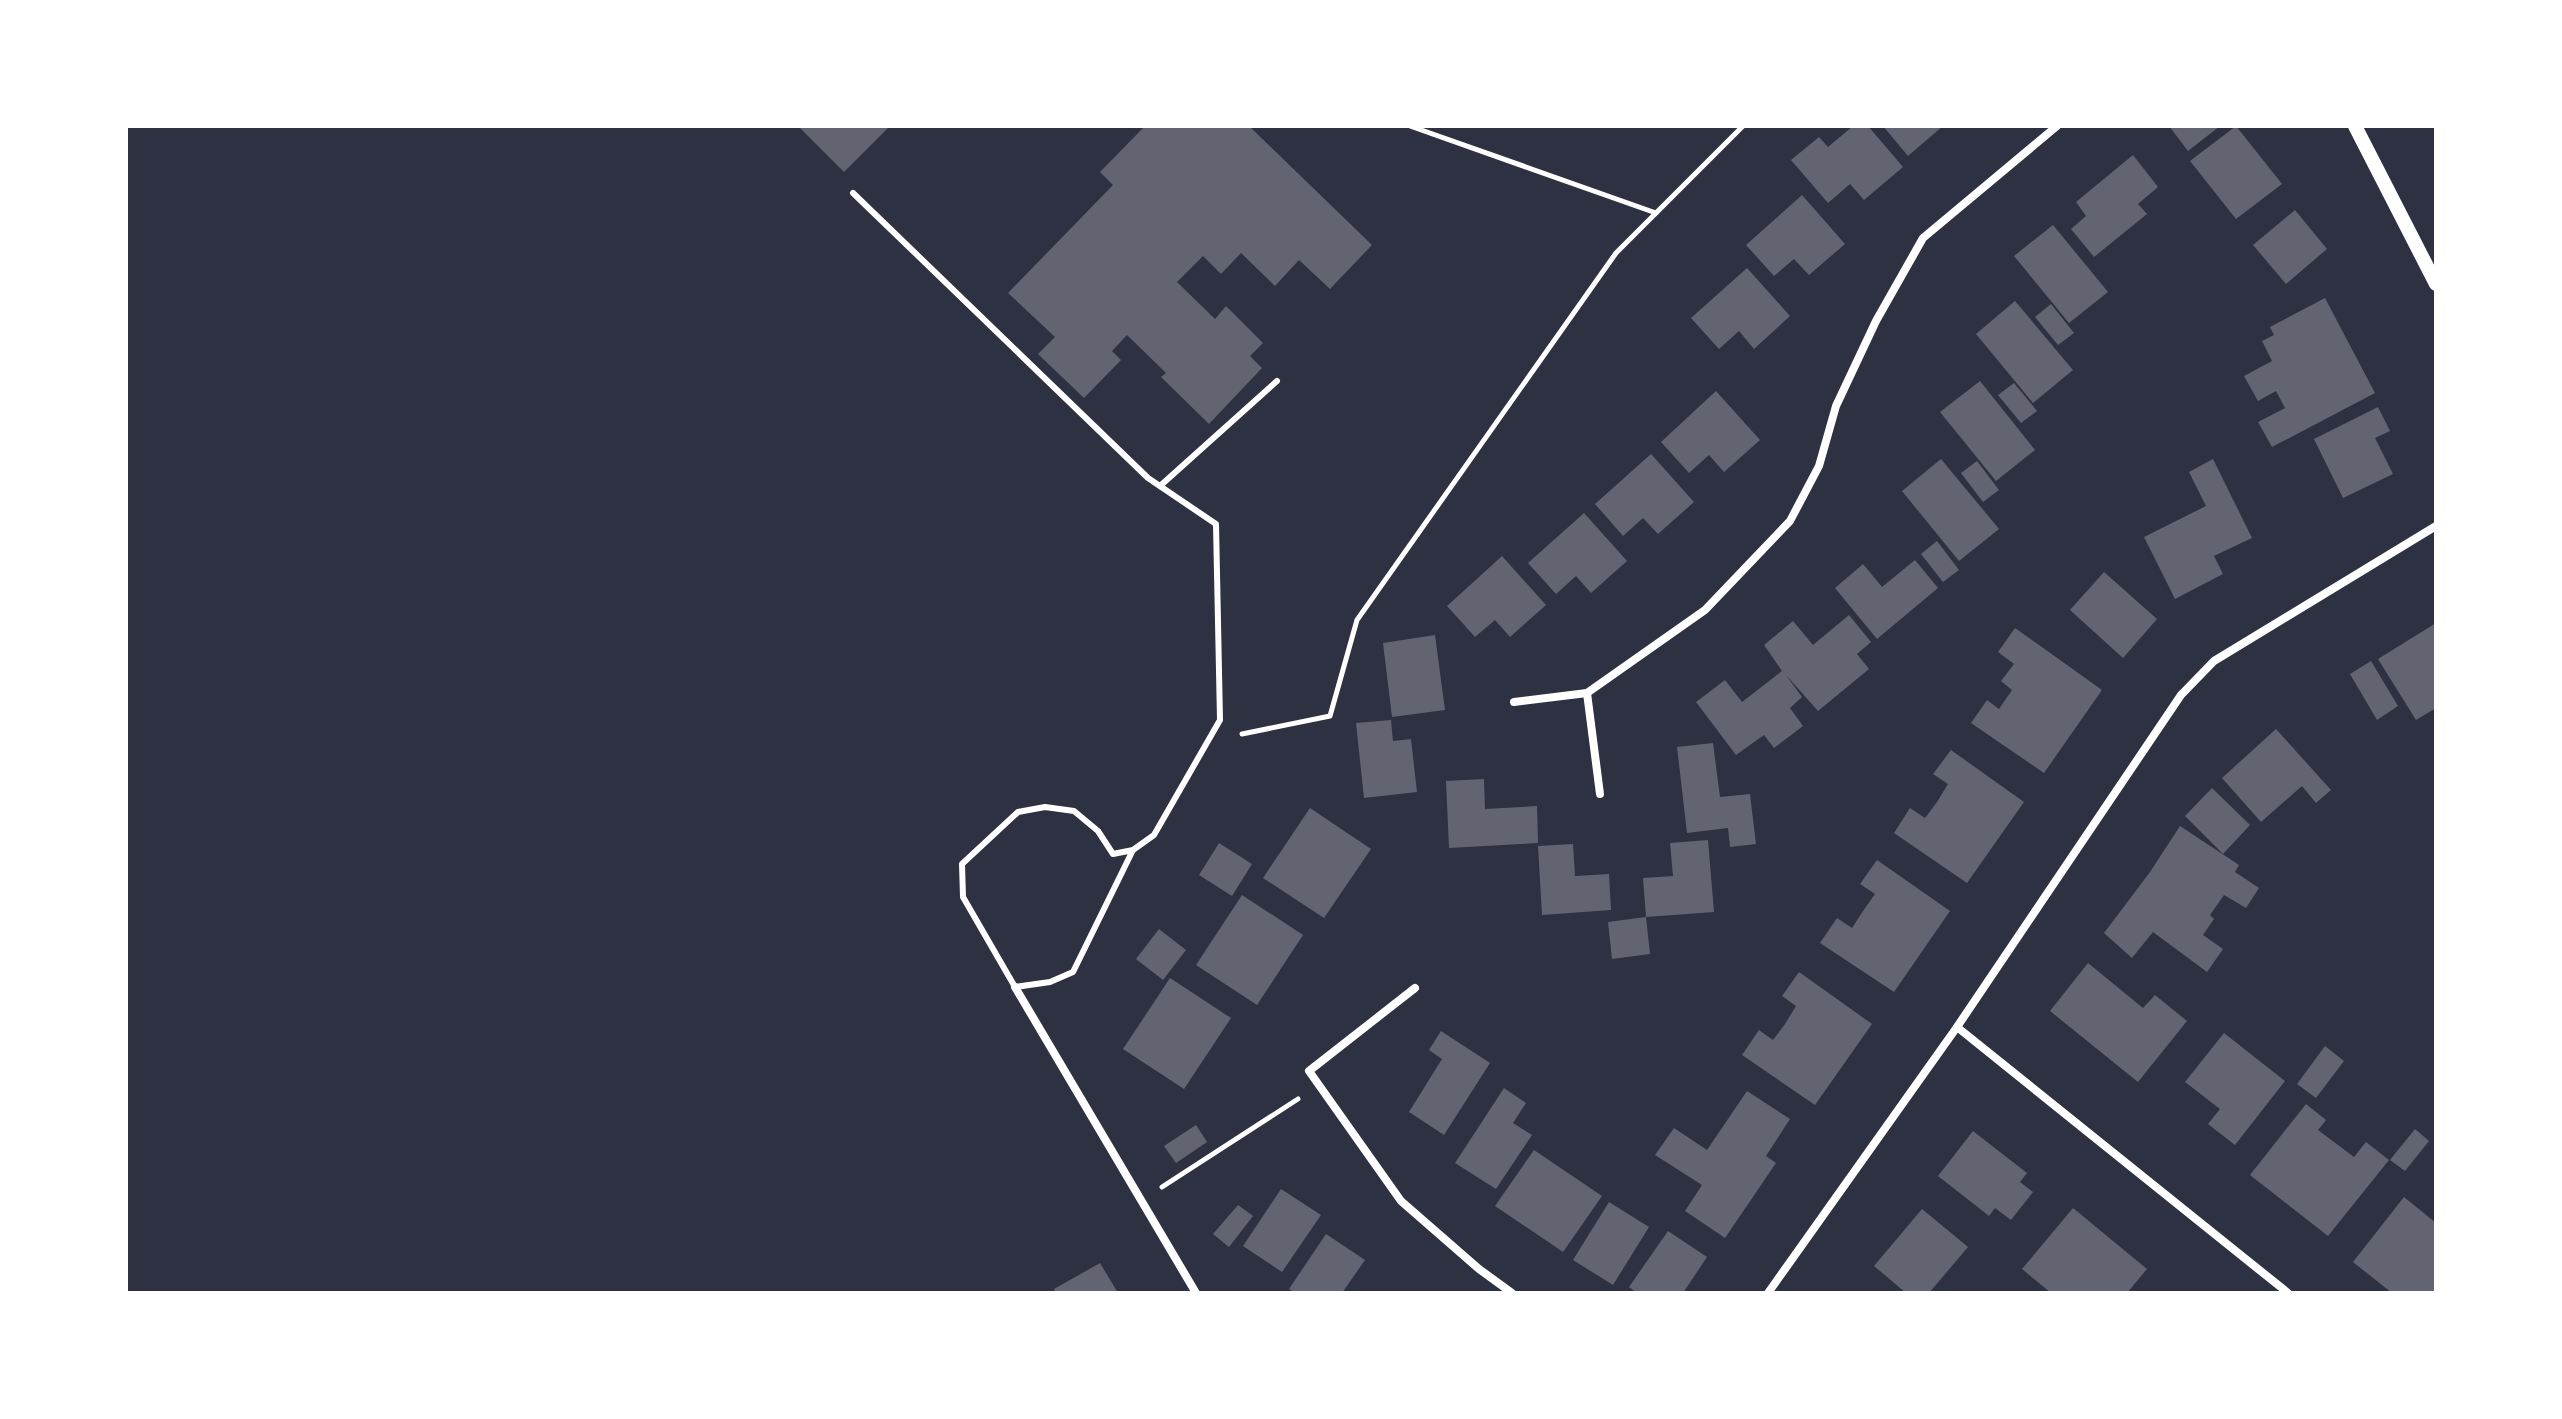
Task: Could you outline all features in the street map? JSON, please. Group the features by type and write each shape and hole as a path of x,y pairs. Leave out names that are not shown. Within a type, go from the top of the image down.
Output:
{"street":[{"path":"1514,702 1587,693 1705,610 1790,521 1819,466 1836,406 1876,321 1923,238 2057,126"},
{"path":"2355,126 2436,284"},
{"path":"1768,1293 1957,1027 2181,695 2214,661 2436,526"},
{"path":"1587,693 1600,794"},
{"path":"1015,987 1196,1293"},
{"path":"1415,988 1309,1071 1401,1201 1479,1269 1512,1293"},
{"path":"1957,1027 2288,1293"}],"lane":[{"path":"853,193 1136,467 1216,524 1220,720 1154,835 1133,850 1113,854 1098,831 1074,811 1045,807 1018,812 962,864 963,897 1015,987 1050,982 1073,972 1133,850"},
{"path":"1160,486 1277,381"}],"path":[{"path":"1410,126 1656,213"},
{"path":"1205,745 1330,716 1357,620 1616,253 1743,126"},
{"path":"1141,1200 1319,1085"}],"building":[{"path":"798,126 890,126 844,172"},
{"path":"1145,126 1249,126 1372,245 1330,289 1299,260 1275,286 1241,253 1221,274 1203,256 1177,282 1215,319 1226,306 1263,343 1250,356 1262,368 1209,424 1161,377 1166,373 1127,335 1112,351 1121,360 1084,398 1038,354 1055,337 1008,293 1113,185 1100,172"},
{"path":"1853,126 1868,126 1903,167 1864,200 1850,184 1828,203 1791,160 1819,137 1828,147"},
{"path":"1883,126 1943,126 1908,156"},
{"path":"2169,126 2220,126 2188,151"},
{"path":"2236,126 2282,184 2236,219 2190,161"},
{"path":"2133,155 2158,187 2138,204 2147,214 2094,257 2071,229 2086,216 2076,202"},
{"path":"1802,195 1845,244 1809,275 1794,259 1774,276 1746,245"},
{"path":"2295,210 2327,249 2286,284 2253,245"},
{"path":"2053,225 2108,292 2069,323 2014,256"},
{"path":"1747,268 1790,316 1754,349 1739,331 1719,349 1691,318"},
{"path":"2325,298 2375,393 2272,447 2258,422 2285,408 2276,391 2258,401 2244,376 2272,361 2262,341 2274,335 2270,327"},
{"path":"2015,301 2073,370 2033,403 1976,334"},
{"path":"2051,304 2074,333 2058,345 2035,317"},
{"path":"1980,381 2035,450 1996,481 1940,412"},
{"path":"2014,383 2037,411 2021,423 1998,395"},
{"path":"1716,391 1760,440 1724,472 1709,455 1689,473 1661,442"},
{"path":"2378,407 2390,431 2375,438 2393,474 2343,498 2314,439"},
{"path":"1651,454 1694,502 1658,534 1643,518 1623,536 1595,504"},
{"path":"1941,459 1999,529 1959,561 1902,491"},
{"path":"2213,459 2252,538 2214,556 2223,574 2175,599 2144,537 2206,506 2189,472"},
{"path":"1977,461 1999,490 1983,502 1961,473"},
{"path":"1584,513 1627,561 1591,593 1576,576 1556,594 1528,563"},
{"path":"1937,541 1959,570 1943,582 1921,554"},
{"path":"1502,556 1546,605 1510,637 1495,620 1475,637 1447,606"},
{"path":"1915,560 1938,588 1877,639 1835,588 1863,564 1882,587"},
{"path":"2104,572 2157,619 2123,658 2070,610"},
{"path":"1849,615 1871,642 1857,654 1869,669 1818,711 1786,675 1802,697 1790,708 1803,726 1774,748 1764,735 1736,755 1696,702 1725,680 1742,702 1782,671 1764,645 1793,621 1813,645"},
{"path":"2436,623 2436,708 2416,720 2378,659"},
{"path":"2015,628 2102,690 2044,773 1971,723 1987,700 1999,709 2012,690 2001,681 2014,664 1998,652"},
{"path":"1435,635 1445,710 1392,717 1383,643"},
{"path":"2371,661 2398,706 2377,720 2350,674"},
{"path":"1391,720 1393,741 1411,739 1417,792 1364,798 1356,723"},
{"path":"2276,729 2331,790 2316,803 2302,786 2261,822 2222,778"},
{"path":"1713,743 1720,797 1750,794 1756,844 1730,847 1728,828 1687,833 1677,747"},
{"path":"1951,750 2024,802 1967,883 1894,833 1910,808 1925,818 1937,802 1948,784 1933,774"},
{"path":"1484,779 1485,809 1537,806 1538,843 1449,848 1446,781"},
{"path":"2212,788 2250,825 2223,854 2185,816"},
{"path":"1310,808 1371,849 1324,918 1263,878"},
{"path":"2180,826 2239,865 2235,872 2259,888 2246,908 2224,895 2210,915 2214,919 2203,935 2223,949 2207,972 2153,932 2132,958 2104,933"},
{"path":"1708,840 1714,912 1646,917 1643,878 1673,876 1670,843"},
{"path":"1219,843 1252,864 1232,896 1199,875"},
{"path":"1573,844 1575,876 1609,874 1611,910 1542,915 1538,846"},
{"path":"1877,860 1950,911 1894,992 1820,943 1837,918 1852,928 1875,894 1860,884"},
{"path":"1242,895 1303,935 1257,1005 1196,965"},
{"path":"1646,917 1650,954 1612,959 1608,922"},
{"path":"1159,929 1186,950 1163,980 1136,959"},
{"path":"2088,963 2143,1008 2155,995 2187,1021 2138,1082 2050,1011"},
{"path":"1799,972 1872,1024 1815,1105 1742,1055 1759,1030 1773,1040 1785,1024 1796,1006 1782,996"},
{"path":"1170,978 1231,1018 1184,1089 1123,1049"},
{"path":"1441,1031 1490,1063 1444,1135 1409,1112 1442,1059 1429,1050"},
{"path":"2224,1033 2285,1081 2235,1145 2208,1124 2220,1109 2185,1082"},
{"path":"2325,1046 2344,1061 2316,1098 2297,1084"},
{"path":"1504,1088 1526,1103 1513,1123 1532,1135 1496,1189 1455,1163"},
{"path":"1747,1091 1790,1119 1766,1156 1776,1163 1725,1238 1685,1211 1702,1185 1655,1155 1674,1128 1707,1150"},
{"path":"2306,1104 2326,1120 2318,1130 2354,1157 2366,1142 2389,1160 2328,1236 2250,1175"},
{"path":"1196,1125 1207,1142 1176,1163 1164,1146"},
{"path":"2415,1129 2429,1141 2405,1171 2390,1160"},
{"path":"1973,1131 2027,1173 2020,1182 2033,1192 2011,1220 1995,1208 1989,1216 1938,1176"},
{"path":"1534,1150 1602,1196 1563,1252 1495,1206"},
{"path":"1281,1189 1321,1215 1282,1272 1243,1246"},
{"path":"2404,1197 2436,1223 2436,1293 2392,1293 2353,1262"},
{"path":"1609,1202 1649,1227 1613,1285 1573,1260"},
{"path":"1238,1205 1253,1216 1229,1247 1213,1234"},
{"path":"2073,1208 2147,1269 2127,1293 2051,1293 2022,1269"},
{"path":"1922,1209 1968,1247 1929,1293 1906,1293 1874,1266"},
{"path":"1668,1231 1707,1257 1683,1293 1637,1293 1629,1287"},
{"path":"1326,1234 1365,1260 1342,1293 1295,1293 1289,1289"},
{"path":"1100,1263 1118,1293 1056,1293 1054,1289"}]}
